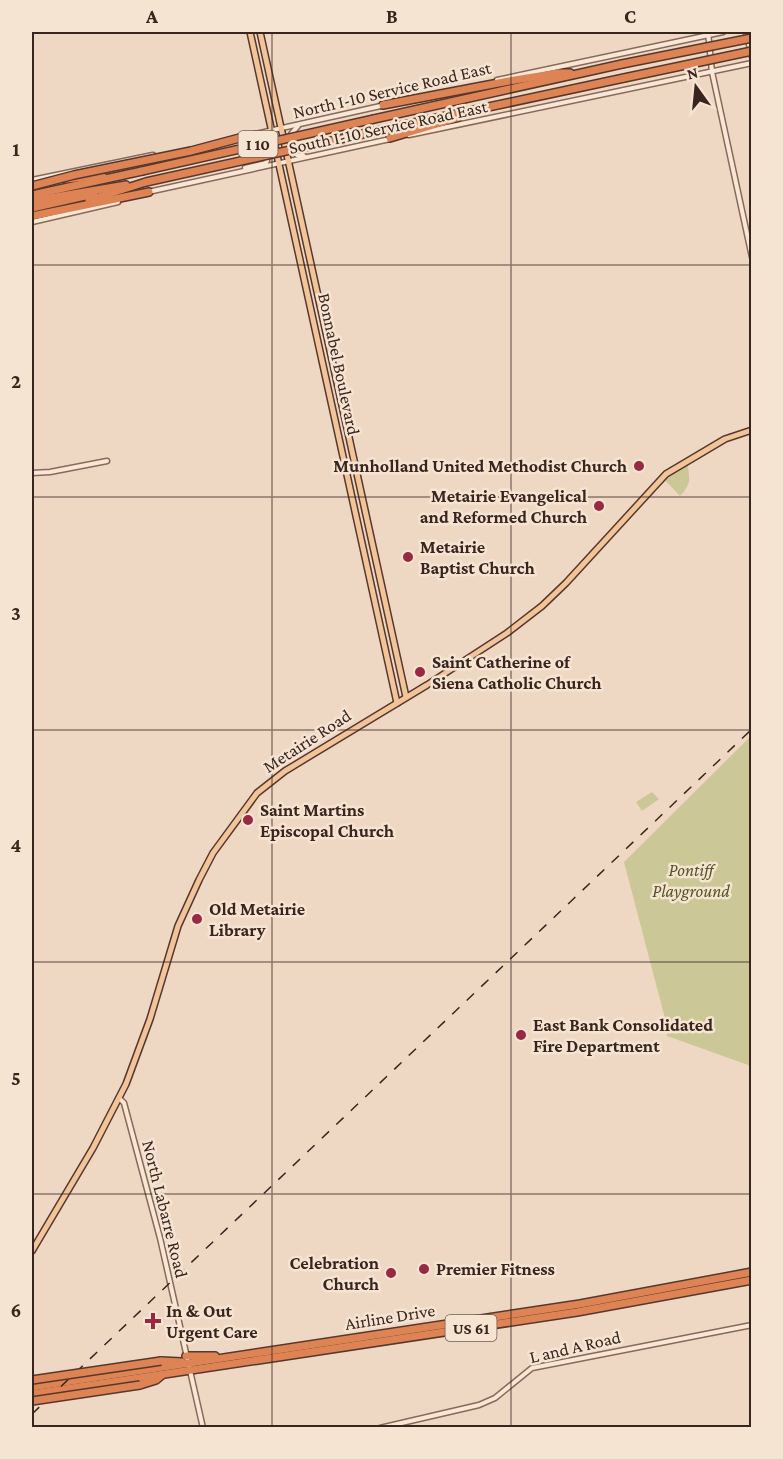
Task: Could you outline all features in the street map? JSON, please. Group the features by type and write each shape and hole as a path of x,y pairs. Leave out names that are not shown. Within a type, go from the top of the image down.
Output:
{"highway":[{"name":"I 10","path":"32,195 622,64 752,38"},
{"name":"I 10","path":"32,208 376,131 752,51"},
{"path":"383,105 542,75 582,73"},
{"path":"390,138 508,103"},
{"path":"32,183 191,151 251,135"},
{"path":"32,183 94,176 109,178"},
{"path":"32,201 146,182"},
{"path":"32,216 146,182"},
{"path":"32,216 149,192"},
{"name":"Airline Drive","path":"32,1394 163,1375 187,1363 262,1360 752,1272"},
{"name":"Airline Drive","path":"32,1387 283,1349 577,1312 752,1280"},
{"path":"262,1360 280,1355 283,1349"},
{"path":"32,1380 161,1361 175,1360 187,1363"},
{"path":"32,1401 140,1385 163,1375"}],"main road":[{"name":"Bonnabel Boulevard","path":"250,32 397,703"},
{"name":"Bonnabel Boulevard","path":"260,32 406,697"},
{"name":"Metairie Road","path":"32,1251 93,1148 126,1084 150,1019 178,926 208,863 257,793 272,780 507,633 542,606 566,583 666,474 725,439 752,430"}],"street":[{"name":"North I-10 Service Road East","path":"32,183 709,33 723,32"},
{"path":"746,32 752,57"},
{"path":"709,33 712,72 752,257"},
{"name":"South I-10 Service Road East","path":"32,222 149,192 390,138 488,120 752,63"},
{"path":"301,124 293,129 291,134 293,148 297,155 308,157"},
{"path":"227,174 266,163 269,154 266,141 251,135"},
{"path":"32,473 50,472 107,461"},
{"name":"North Labarre Road","path":"119,1098 124,1103 146,1183 203,1428"},
{"name":"L and A Road","path":"380,1428 478,1405 495,1398 532,1368 752,1325"}],"green space":[{"path":"687,461 688,483 680,496 662,477"},
{"name":"Pontiff Playground","path":"751,736 751,1066 667,1036 667,1026 624,862"},
{"path":"652,792 659,799 642,811 636,802"}],"railway":[{"path":"32,1414 752,729"}],"place":[{"name":"Munholland United Methodist Church","path":"639,466"},
{"name":"Metairie Evangelical and Reformed Church","path":"599,506"},
{"name":"Metairie Baptist Church","path":"408,557"},
{"name":"Saint Catherine of Siena Catholic Church","path":"420,672"},
{"name":"Saint Martins Episcopal Church","path":"248,820"},
{"name":"Old Metairie Library","path":"197,919"},
{"name":"East Bank Consolidated Fire Department","path":"521,1035"},
{"name":"Premier Fitness","path":"424,1269"},
{"name":"Celebration Church","path":"391,1273"},
{"name":"In & Out Urgent Care","path":"153,1321"}]}
